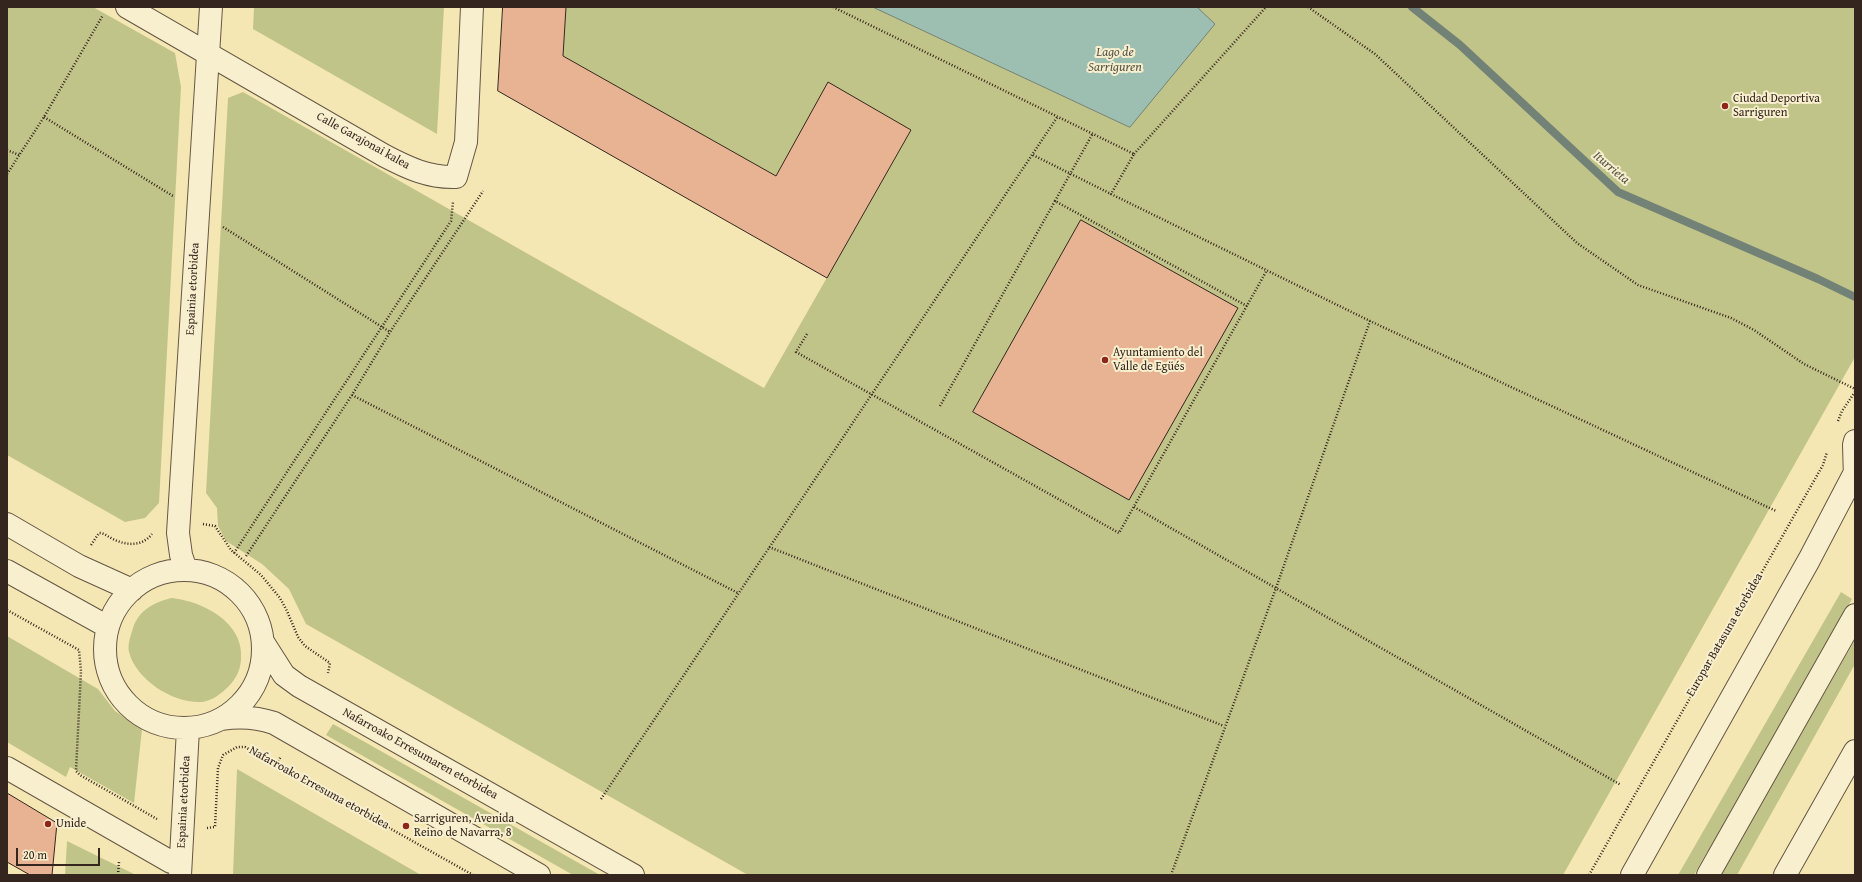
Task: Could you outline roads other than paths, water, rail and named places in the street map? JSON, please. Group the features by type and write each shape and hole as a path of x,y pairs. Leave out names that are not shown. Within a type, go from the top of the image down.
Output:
{"street":[{"name":"Calle Garajonai kalea","path":"127,7 390,158 428,176 456,177 466,142 472,7"},
{"name":"Espainia etorbidea","path":"186,570 181,555 178,533 197,210 211,7"},
{"path":"1632,875 1854,477 1855,441"},
{"path":"7,524 79,566 132,590"},
{"path":"186,570 213,575 236,589 254,610 263,636 263,662 258,680 250,695 238,708 215,723 188,729 163,726 141,716 122,699 110,677 105,652 108,627 117,606 132,590 148,579 166,572 186,570"},
{"path":"7,571 108,627"},
{"path":"1708,875 1855,615"},
{"name":"Nafarroako Erresumaren etorbidea","path":"263,642 284,675 300,686 633,875"},
{"path":"221,719 242,717 263,719 274,723 539,875"},
{"name":"Espainia etorbidea","path":"176,868 188,729"},
{"path":"1785,875 1855,751"},
{"path":"7,768 176,868"}],"water":[{"name":"Lago de Sarriguren","path":"873,7 1197,7 1215,24 1130,127"}],"waterway":[{"name":"Iturrieta","path":"1412,7 1460,45 1618,192 1818,279 1855,297"}],"place":[{"name":"Ciudad Deportiva Sarriguren","path":"1725,106"},
{"name":"Ayuntamiento del Valle de Egüés","path":"1105,360"},
{"name":"Unide","path":"48,824"},
{"name":"Sarriguren, Avenida Reino de Navarra, 8","path":"406,826"}]}
